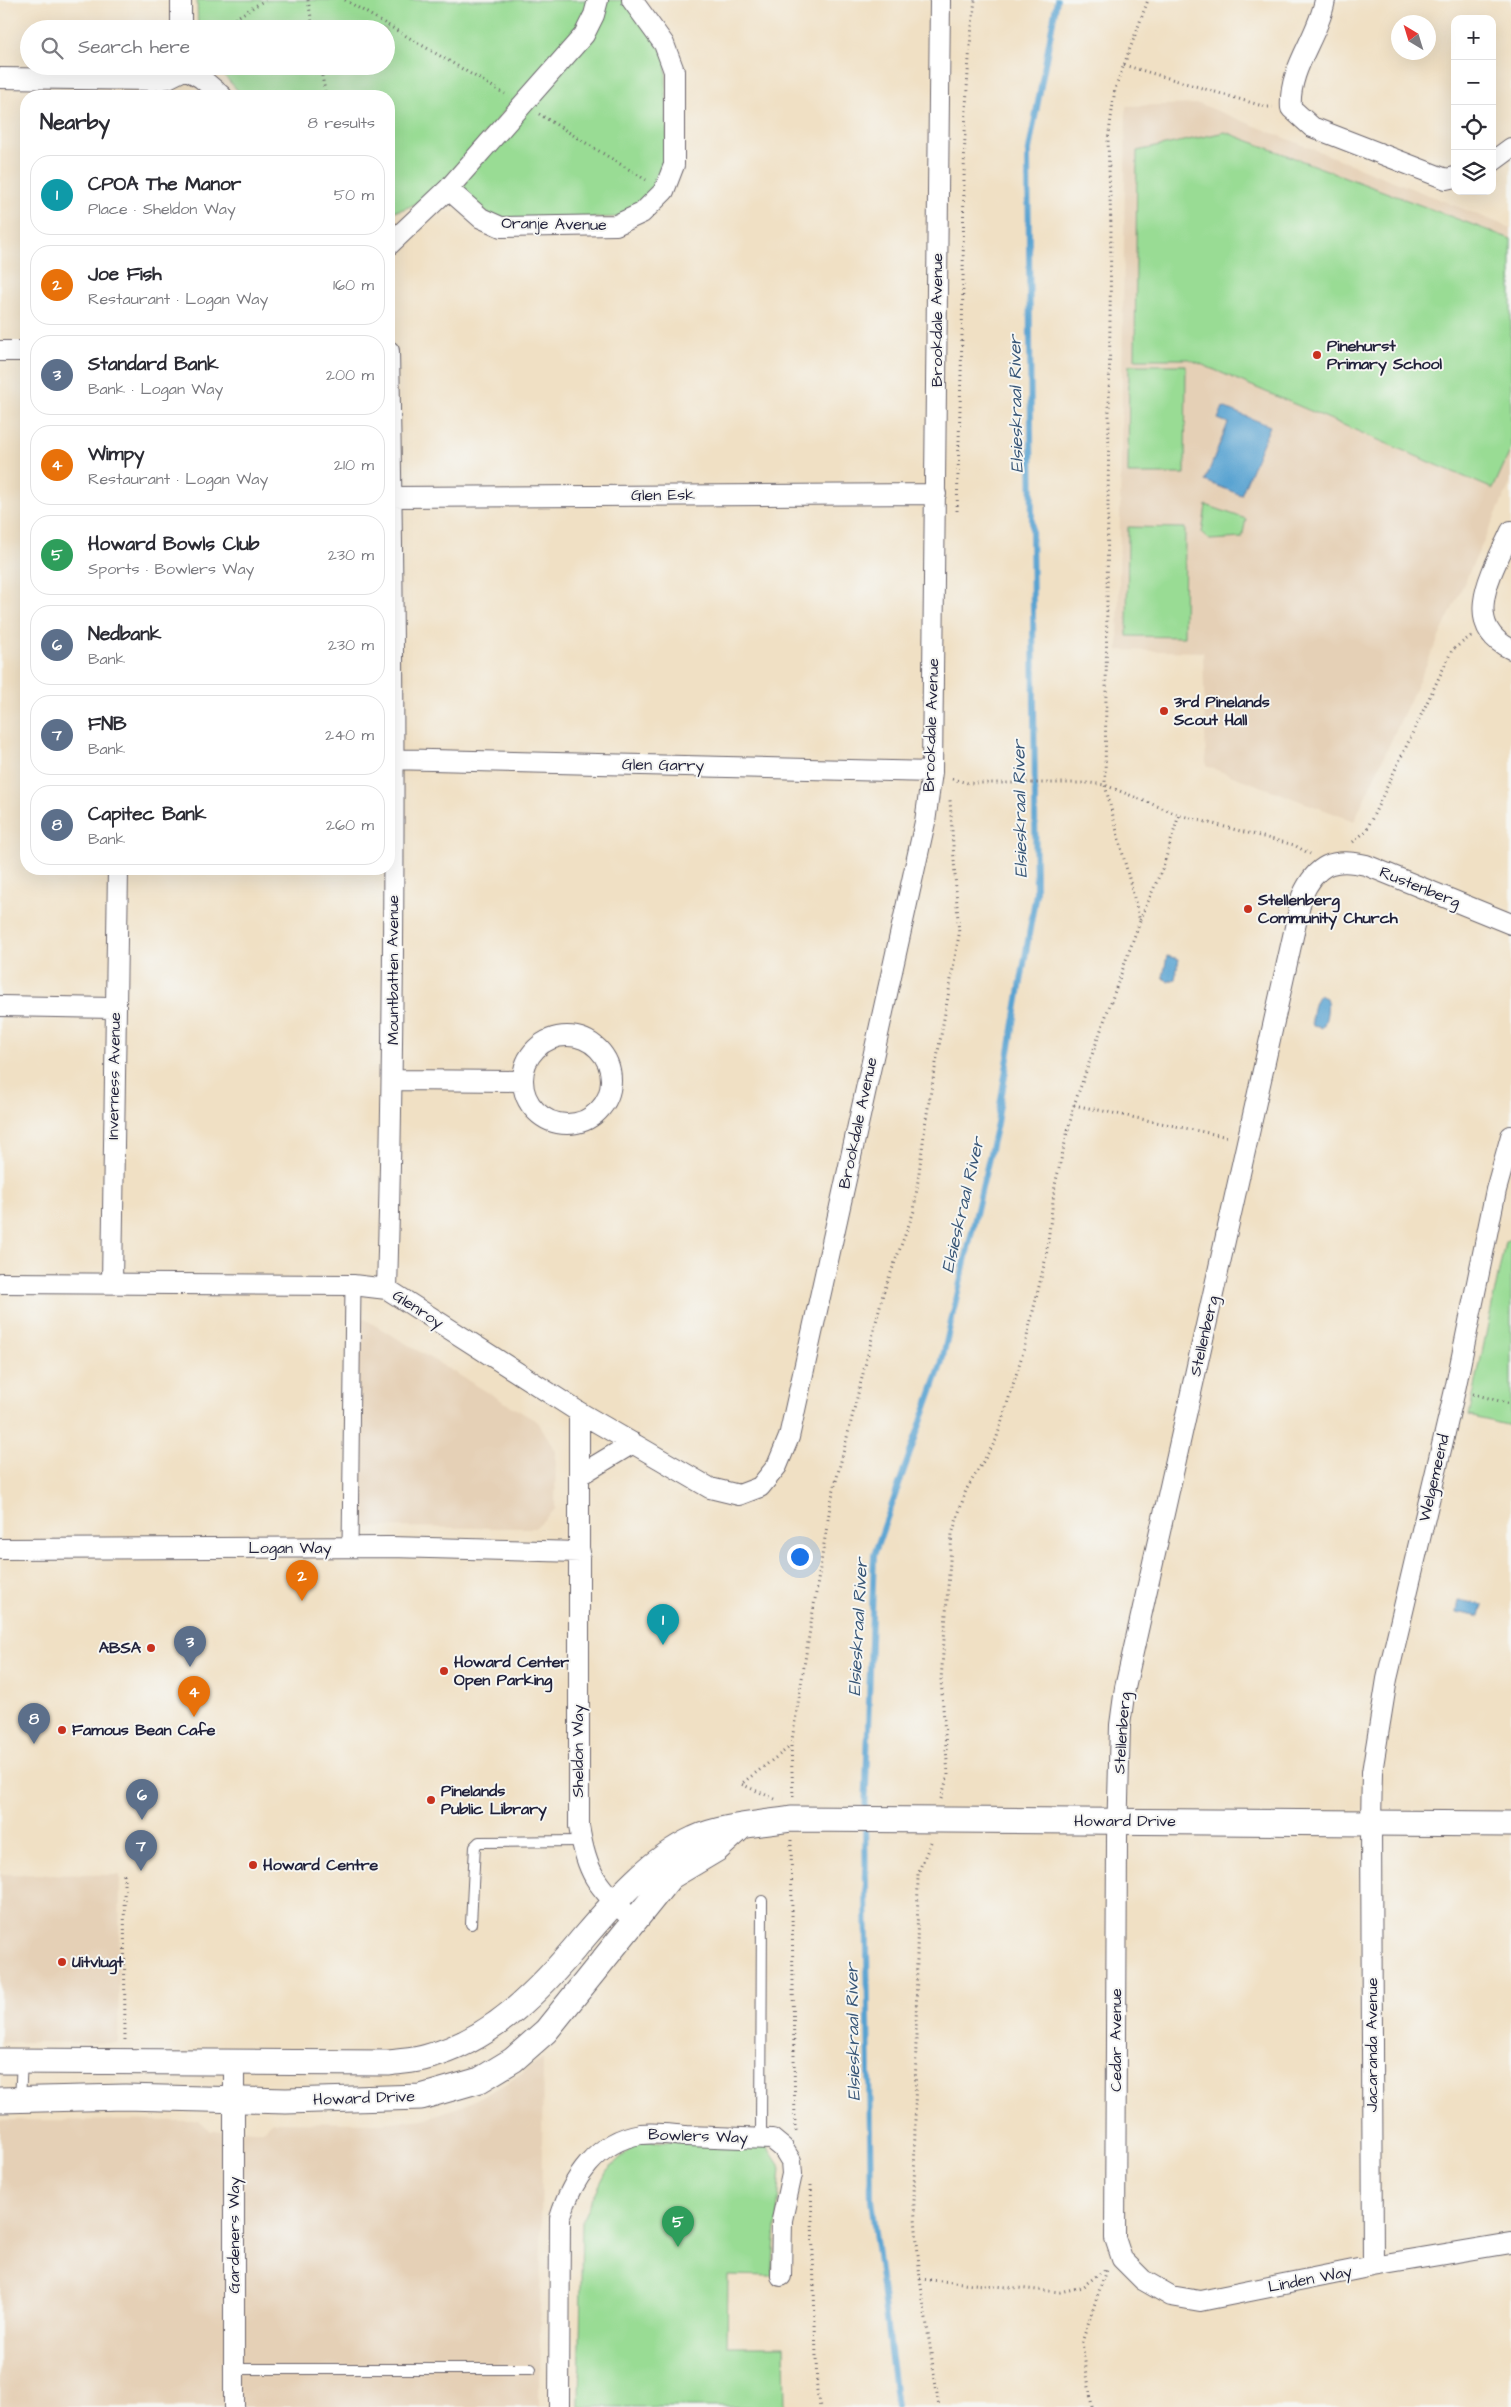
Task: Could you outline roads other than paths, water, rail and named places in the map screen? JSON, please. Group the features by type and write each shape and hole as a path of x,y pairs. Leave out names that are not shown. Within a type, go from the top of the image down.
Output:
{"street":[{"path":"181,0 181,20"},
{"path":"395,240 448,189 584,35 594,15 598,0"},
{"name":"Oranje Avenue","path":"448,189 481,218 501,227 616,225 642,213 664,191 674,165 674,71 664,44 632,0"},
{"name":"Brookdale Avenue","path":"760,1487 778,1466 789,1437 925,822 932,772 940,0"},
{"path":"1325,0 1295,73 1290,91 1291,108 1312,127 1446,178 1451,177"},
{"path":"0,78 154,80 168,78 173,75"},
{"path":"196,75 215,90"},
{"path":"1496,159 1511,148"},
{"path":"0,351 20,352"},
{"name":"Glen Esk","path":"395,497 936,494"},
{"path":"1511,530 1483,597 1482,612 1486,625 1495,638 1511,649"},
{"name":"Glen Garry","path":"395,758 932,772"},
{"name":"Rustenberg","path":"1327,864 1347,860 1366,865 1511,924"},
{"name":"Stellenberg","path":"1117,1820 1120,1726 1125,1688 1302,896 1309,880 1327,864"},
{"name":"Inverness Avenue","path":"112,1283 114,1008 118,875"},
{"name":"Mountbatten Avenue","path":"387,1289 393,1080 392,875"},
{"path":"0,1006 114,1008"},
{"path":"565,1036 581,1038 596,1046 608,1062 612,1080 610,1094 604,1106 593,1117 575,1125 558,1124 538,1115 526,1098 522,1082 525,1064 534,1050 548,1040 565,1036"},
{"path":"393,1080 522,1082"},
{"name":"Welgemeend","path":"1370,1823 1372,1772 1387,1679 1455,1390 1504,1194 1511,1136"},
{"name":"Glenroy","path":"0,1283 353,1285 387,1289 580,1412 710,1488 739,1495 760,1487"},
{"path":"350,1548 353,1285"},
{"name":"Sheldon Way","path":"580,1412 577,1784 581,1841 590,1870 602,1890 634,1921"},
{"path":"580,1475 633,1443"},
{"name":"Logan Way","path":"0,1548 391,1547 580,1552"},
{"name":"Howard Drive","path":"11,2061 389,2063 426,2058 462,2044 495,2026 527,2000 575,1948 614,1901 649,1869 692,1839 714,1830 740,1828 791,1819 1511,1824"},
{"name":"Cedar Avenue","path":"1114,2263 1117,1820"},
{"name":"Jacaranda Avenue","path":"1370,1823 1373,2266"},
{"name":"Howard Drive","path":"10,2100 125,2097 234,2100 421,2097 480,2080 513,2060 546,2030 595,1972 670,1877 717,1849 740,1828"},
{"name":"Gardeners Way","path":"234,2062 234,2407"},
{"name":"Bowlers Way","path":"560,2407 560,2218 568,2193 580,2172 601,2152 620,2141 642,2134 772,2139 783,2148 791,2161 792,2174 782,2220 781,2276"},
{"name":"Linden Way","path":"1114,2263 1171,2296 1200,2301 1373,2266 1511,2243"}],"lane":[{"path":"471,1924 475,1846 480,1842 581,1841"},
{"path":"760,2139 762,1901"},
{"path":"10,2100 11,2061"},
{"path":"234,2369 531,2369"}],"water":[{"path":"1223,407 1270,426 1241,495 1205,481 1228,423 1218,419"},
{"path":"1167,956 1179,959 1175,979 1168,982 1163,977"},
{"path":"1319,995 1326,998 1327,1005 1326,1017 1322,1028 1313,1026 1312,1023 1314,1006"},
{"path":"1459,1600 1483,1605 1480,1617 1457,1612"}],"waterway":[{"name":"Elsieskraal River","path":"865,1815 874,1555 941,1365 997,1123 1036,893 1028,155 1057,0"},
{"name":"Elsieskraal River","path":"865,1825 871,2200 897,2407"}],"place":[{"name":"Pinehurst Primary School","path":"1317,355"},
{"name":"3rd Pinelands Scout Hall","path":"1164,711"},
{"name":"Stellenberg Community Church","path":"1248,909"},
{"name":"Joe Fish","path":"302,1601"},
{"name":"CPOA The Manor","path":"663,1645"},
{"name":"ABSA","path":"151,1648"},
{"name":"Standard Bank","path":"190,1667"},
{"name":"Howard Center Open Parking","path":"444,1671"},
{"name":"Wimpy","path":"194,1717"},
{"name":"Famous Bean Cafe","path":"62,1730"},
{"name":"Capitec Bank","path":"34,1744"},
{"name":"Pinelands Public Library","path":"431,1800"},
{"name":"Nedbank","path":"142,1820"},
{"name":"Howard Centre","path":"253,1865"},
{"name":"FNB","path":"141,1871"},
{"name":"Uitvlugt","path":"62,1962"},
{"name":"Howard Bowls Club","path":"678,2247"}]}
